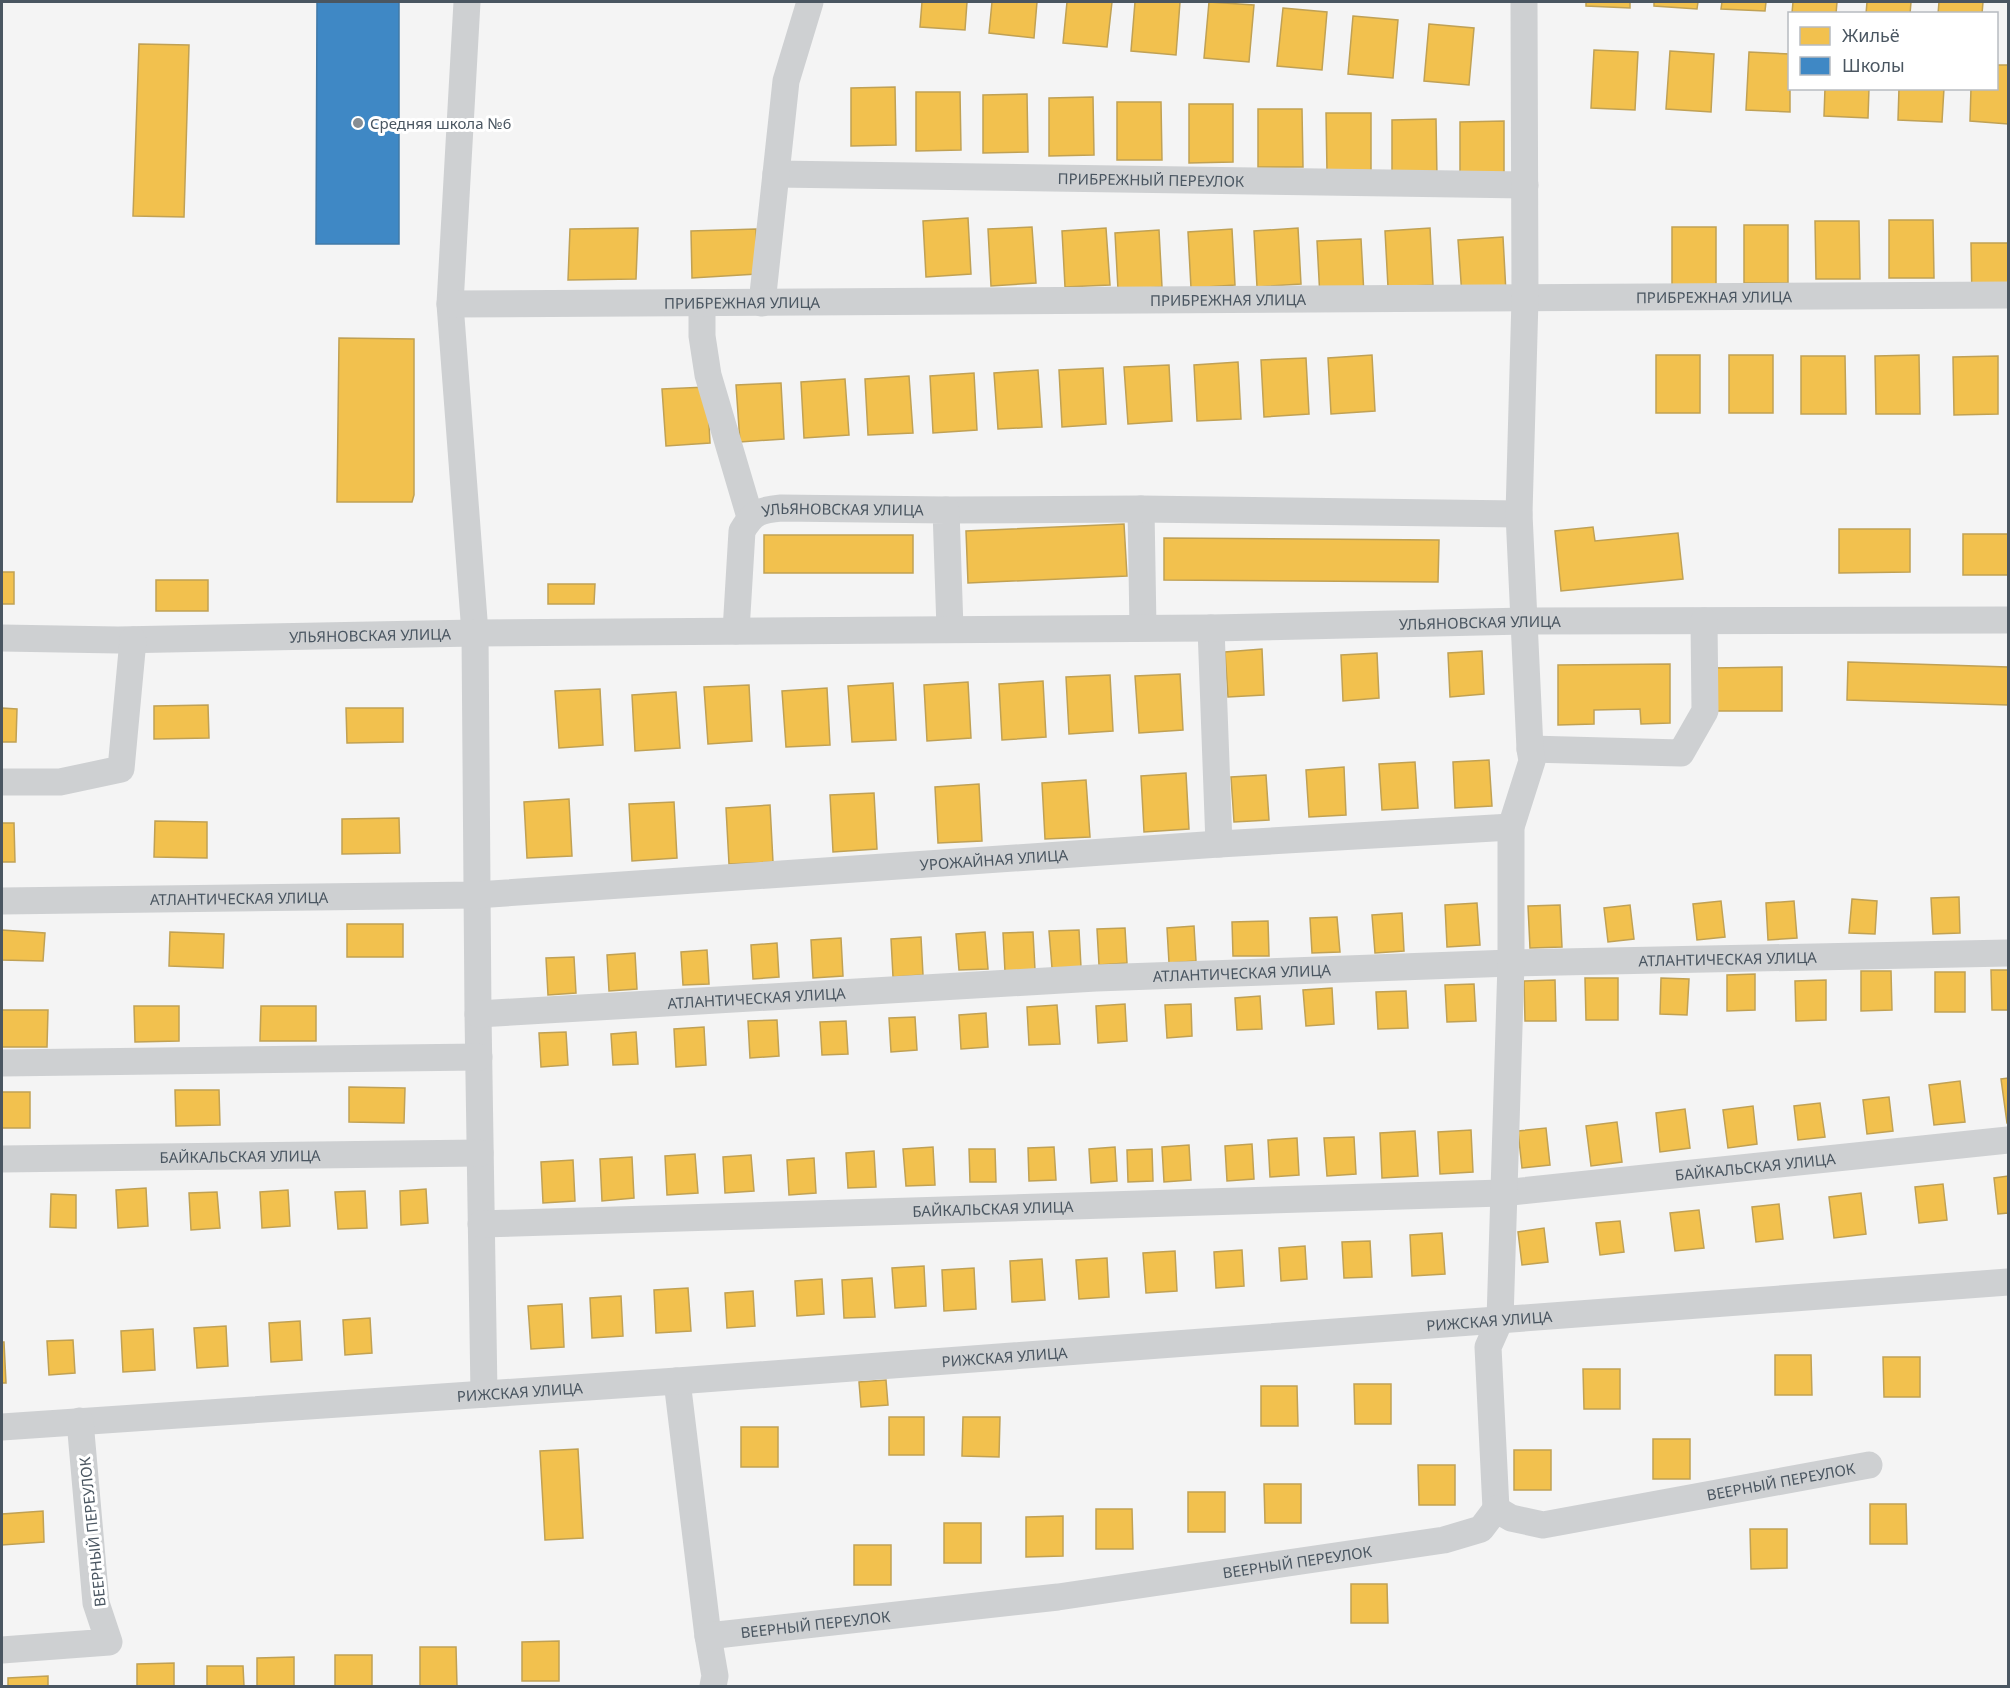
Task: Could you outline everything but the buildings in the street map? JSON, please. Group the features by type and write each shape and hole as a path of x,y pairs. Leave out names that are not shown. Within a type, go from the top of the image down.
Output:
{"street":[{"path":"467,2 450,304 475,633 477,1014 484,1394"},
{"path":"762,303 786,81 810,2"},
{"path":"1496,1509 1488,1347 1500,1320 1502,1193 1511,963 1510,827 1532,761 1519,514 1525,299 1524,2"},
{"name":"ПРИБРЕЖНЫЙ ПЕРЕУЛОК","path":"776,174 1525,185"},
{"name":"ПРИБРЕЖНАЯ УЛИЦА","path":"450,304 2008,295"},
{"path":"702,303 702,336 708,375 750,518"},
{"name":"УЛЬЯНОВСКАЯ УЛИЦА","path":"736,631 742,531 750,518 766,509 1141,509 1519,514"},
{"path":"1141,509 1143,628"},
{"name":"УЛЬЯНОВСКАЯ УЛИЦА","path":"946,510 950,629"},
{"name":"УЛЬЯНОВСКАЯ УЛИЦА","path":"2,638 133,640 475,633 1211,628 1525,621 2008,620"},
{"path":"1530,748 1681,753 1705,711 1704,621"},
{"path":"1211,628 1219,844"},
{"path":"2,782 60,782 121,769 133,640"},
{"name":"УРОЖАЙНАЯ УЛИЦА","path":"476,895 1219,844 1510,827"},
{"name":"АТЛАНТИЧЕСКАЯ УЛИЦА","path":"2,901 476,895"},
{"name":"АТЛАНТИЧЕСКАЯ УЛИЦА","path":"477,1014 1096,978 1511,963 2008,953"},
{"path":"2,1063 479,1057"},
{"name":"БАЙКАЛЬСКАЯ УЛИЦА","path":"481,1224 1502,1193 2008,1140"},
{"name":"БАЙКАЛЬСКАЯ УЛИЦА","path":"2,1159 480,1153"},
{"name":"РИЖСКАЯ УЛИЦА","path":"2,1428 677,1382 2008,1282"},
{"path":"677,1382 714,1676 713,1686"},
{"name":"ВЕЕРНЫЙ ПЕРЕУЛОК","path":"2,1650 109,1642 96,1603 80,1421"},
{"name":"ВЕЕРНЫЙ ПЕРЕУЛОК","path":"708,1636 1058,1597 1444,1540 1481,1529 1496,1509 1511,1518 1543,1525 1869,1465"}],"place":[{"name":"Средняя школа №6","path":"358,123"}]}
